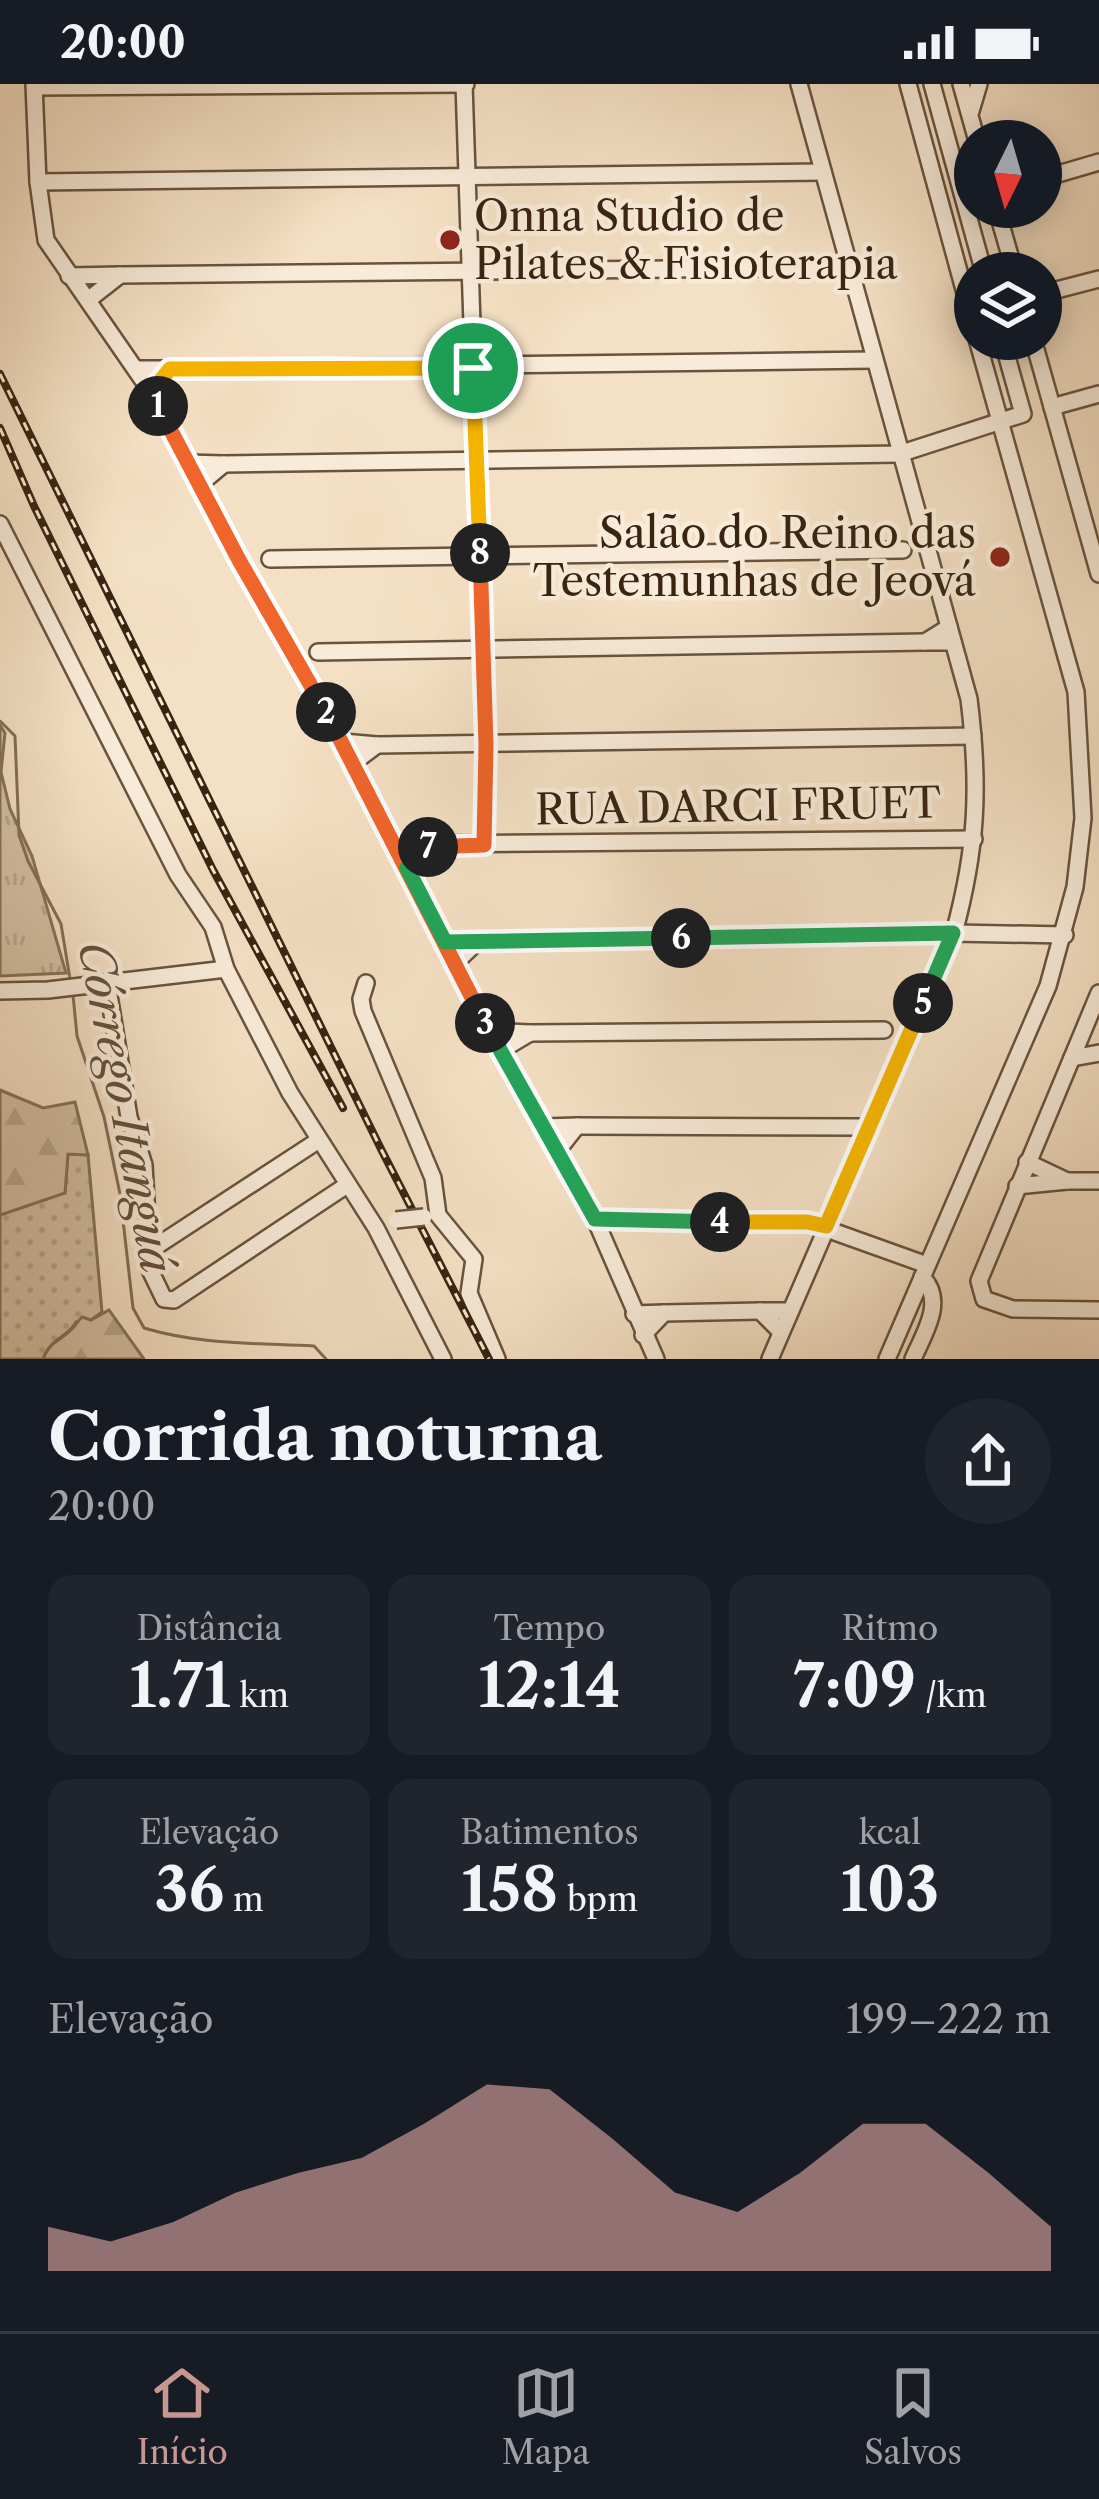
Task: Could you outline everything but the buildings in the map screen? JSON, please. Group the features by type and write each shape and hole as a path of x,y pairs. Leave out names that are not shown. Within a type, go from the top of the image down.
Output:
{"street":[{"path":"484,845 486,745 465,84 34,86 46,240 151,392 239,560 343,742 489,1031 595,1219 656,1359"},
{"path":"770,1359 953,933 968,882 978,791 974,736 951,634 799,84"},
{"path":"908,84 954,253"},
{"path":"932,84 978,252"},
{"path":"962,84 971,120"},
{"path":"971,120 979,84"},
{"path":"1062,172 1099,162"},
{"path":"38,182 823,172"},
{"path":"69,275 851,267"},
{"path":"88,300 120,275"},
{"path":"1062,289 1099,279"},
{"path":"137,369 874,360"},
{"path":"887,1359 1042,1002 1065,935 1083,818 1076,692 983,360"},
{"path":"188,463 899,454 1023,414 1008,360"},
{"path":"1039,360 1091,513 1099,574"},
{"path":"151,392 170,369"},
{"path":"1052,407 1099,394"},
{"path":"200,484 224,464"},
{"path":"0,524 7,559 178,874 213,927 226,969 283,1080 376,1228 443,1359"},
{"path":"903,550 923,532"},
{"path":"239,560 928,550"},
{"path":"250,580 270,560"},
{"path":"292,652 925,642 951,634"},
{"path":"304,673 318,652"},
{"path":"343,742 486,745 974,736"},
{"path":"353,763 377,745"},
{"name":"RUA DARCI FRUET","path":"395,844 974,839"},
{"path":"407,868 431,844"},
{"path":"445,942 1065,935"},
{"path":"455,963 478,941"},
{"path":"0,991 60,989 226,969"},
{"path":"107,983 129,1117 144,1165 149,1251 155,1283 164,1299 174,1300 347,1185"},
{"path":"366,983 363,1011 433,1178 431,1216 474,1259 469,1293 497,1359"},
{"path":"1099,993 979,1281 984,1299 1000,1307 1099,1310"},
{"path":"489,1031 884,1030 914,1024"},
{"path":"884,1030 906,1045"},
{"path":"500,1051 530,1033"},
{"path":"1082,1034 1099,1050"},
{"path":"1072,1058 1099,1050"},
{"path":"558,1150 577,1126"},
{"path":"545,1127 870,1127"},
{"path":"149,1251 319,1140"},
{"path":"1027,1162 1067,1181"},
{"path":"1017,1186 1099,1181"},
{"path":"376,1228 431,1216"},
{"path":"595,1219 826,1226 924,1271 933,1310 914,1359"},
{"path":"604,1237 626,1221"},
{"path":"760,1311 781,1332"},
{"path":"634,1314 790,1311"},
{"path":"644,1335 664,1313"}],"green space":[{"path":"0,725 5,733 1,772 10,809 32,856 66,973 0,976"},
{"path":"0,1090 43,1108 75,1102 88,1155 68,1154 65,1193 0,1215"},
{"path":"68,1154 88,1155 102,1312 76,1322 43,1359 0,1359 0,1215 65,1193"},
{"path":"109,1310 144,1359 43,1359 82,1317 91,1320"}],"waterway":[{"name":"Córrego Itanguá","path":"0,721 15,736 19,835 61,924 70,979"},
{"name":"Córrego Itanguá","path":"73,995 77,1036 104,1117 120,1194 133,1308 144,1328 207,1340 314,1346 326,1359"}],"railway":[{"path":"0,374 489,1359"},
{"path":"0,428 213,870 343,1108"}],"place":[{"name":"Onna Studio de Pilates & Fisioterapia","path":"450,240"},
{"name":"Salão do Reino das Testemunhas de Jeová","path":"1000,557"}],"route":[{"path":"473,368 486,745 484,845 431,844 407,868 445,942 953,933 826,1226 595,1219 489,1031 343,742 239,560 151,392 170,369 473,368"}]}
